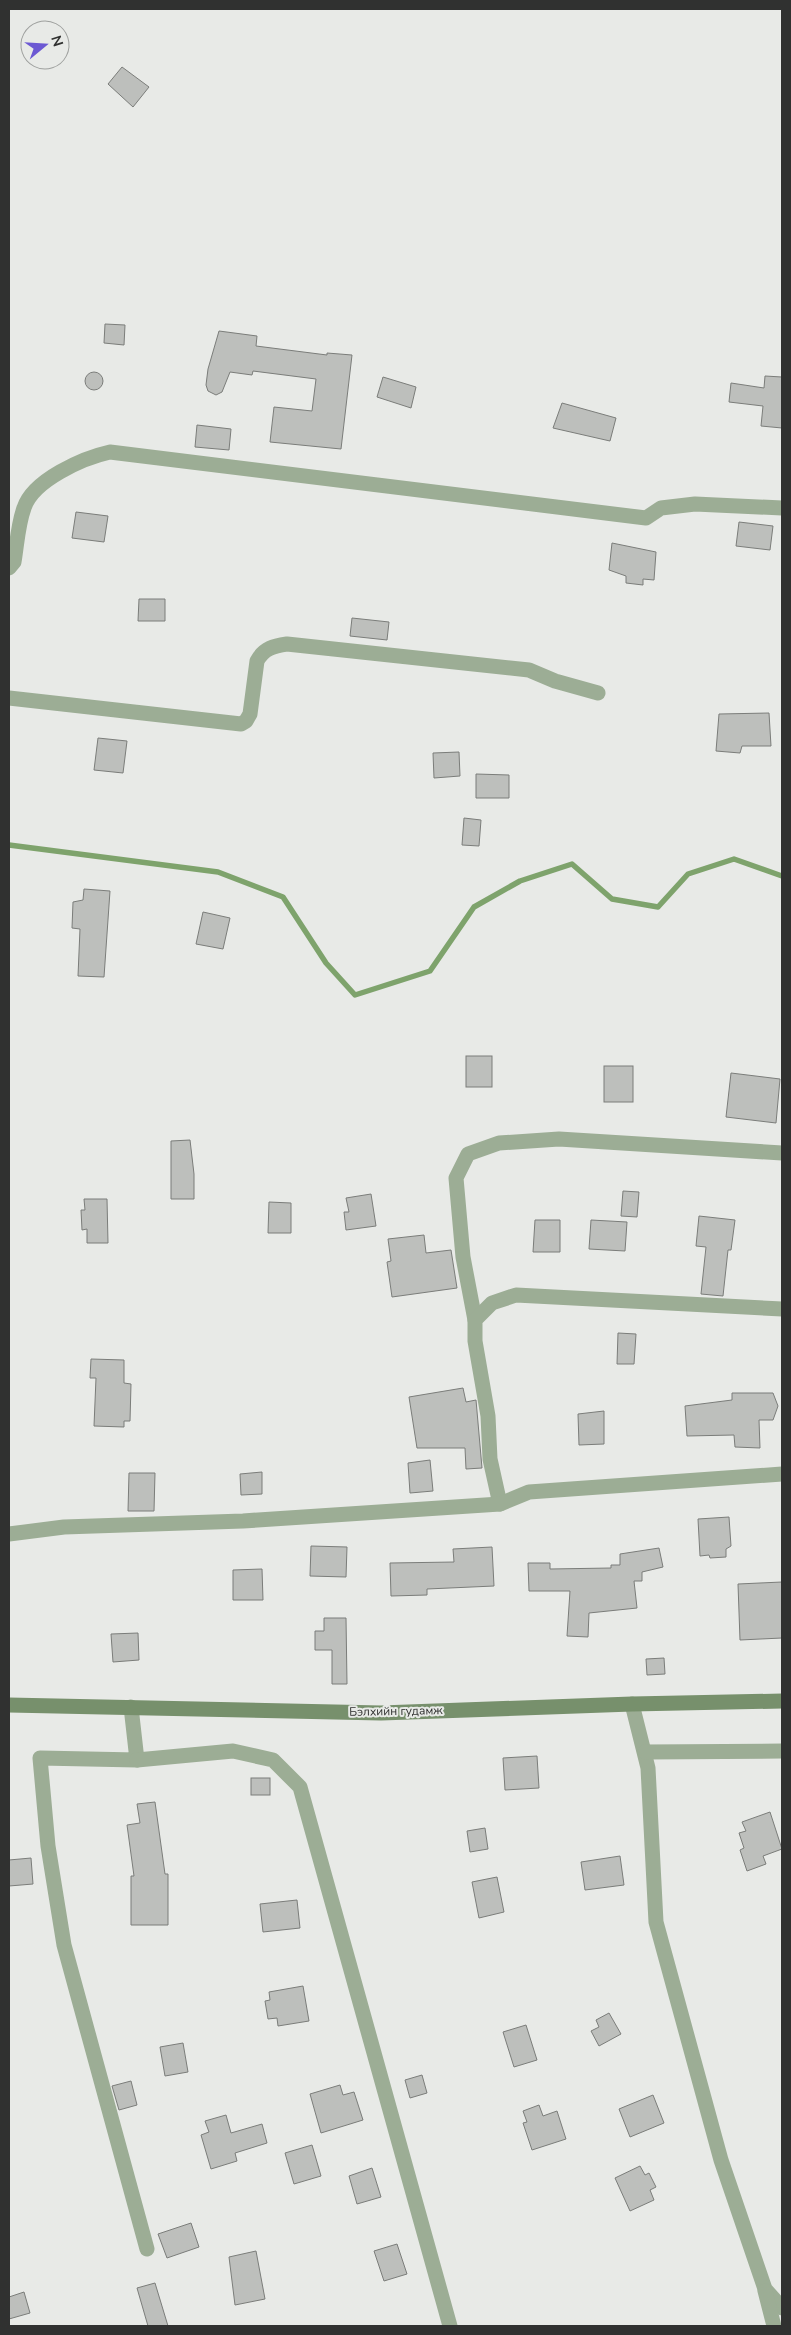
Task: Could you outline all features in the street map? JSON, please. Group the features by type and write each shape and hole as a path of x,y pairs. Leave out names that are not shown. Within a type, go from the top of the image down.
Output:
{"main road":[{"name":"Бэлхийн гудамж","path":"9,1705 381,1713 782,1701"}],"street":[{"path":"9,568 14,562 24,507 38,488 69,467 95,455 110,452 646,518 661,508 695,504 782,508"},
{"path":"9,698 241,724 246,721 250,714 257,661 261,654 275,646 287,644 530,670 555,681 598,693"},
{"path":"500,1504 490,1459 488,1416 478,1366 475,1320 463,1257 456,1178 468,1154 499,1143 559,1139 782,1153"},
{"path":"475,1320 492,1303 516,1295 782,1309"},
{"path":"9,1534 64,1527 243,1521 500,1504 529,1492 692,1482 782,1474"},
{"path":"632,1704 648,1768 656,1922 721,2160 765,2289 774,2326"},
{"path":"131,1707 137,1760"},
{"path":"147,2249 64,1945 48,1846 40,1776 40,1758 137,1760 233,1751 273,1760 300,1787 450,2326"},
{"path":"644,1752 782,1752"},
{"path":"765,2289 782,2308"}],"building":[{"path":"122,67 149,87 133,107 108,84"},
{"path":"105,324 125,325 124,345 104,343"},
{"path":"219,331 257,336 256,346 327,355 327,353 352,355 341,449 270,442 274,407 312,411 316,379 253,371 252,375 230,372 222,392 216,395 208,391 206,385 208,369"},
{"path":"94,372 100,375 103,381 100,387 94,390 88,387 85,381 88,375"},
{"path":"765,376 782,377 782,428 761,426 763,406 729,402 731,383 764,388"},
{"path":"383,377 416,387 411,408 377,397"},
{"path":"562,403 616,418 610,441 553,428"},
{"path":"197,425 231,429 229,450 195,447"},
{"path":"76,512 108,516 104,542 72,538"},
{"path":"739,522 773,526 770,550 736,546"},
{"path":"612,543 656,552 654,580 643,579 643,585 626,583 626,576 609,570"},
{"path":"139,599 165,599 165,621 138,621"},
{"path":"352,618 389,622 387,640 350,636"},
{"path":"769,713 771,746 742,746 740,753 716,751 719,714"},
{"path":"98,738 127,741 123,773 94,770"},
{"path":"459,752 460,776 434,778 433,753"},
{"path":"476,774 509,775 509,798 476,798"},
{"path":"464,818 481,820 479,846 462,845"},
{"path":"84,889 110,891 104,977 78,976 80,929 72,928 73,902 83,900"},
{"path":"203,912 230,918 223,949 196,944"},
{"path":"466,1056 492,1056 492,1087 466,1087"},
{"path":"604,1066 633,1066 633,1102 604,1102"},
{"path":"731,1073 780,1079 776,1123 726,1117"},
{"path":"190,1140 194,1174 194,1199 171,1199 171,1141"},
{"path":"623,1191 639,1192 637,1217 621,1216"},
{"path":"371,1194 376,1226 346,1230 344,1212 349,1212 346,1198"},
{"path":"84,1199 107,1199 108,1243 87,1243 87,1229 82,1230 81,1210 85,1210"},
{"path":"269,1202 291,1203 291,1233 268,1233"},
{"path":"699,1216 735,1220 731,1250 728,1250 723,1296 701,1294 706,1247 696,1246"},
{"path":"535,1220 560,1220 560,1252 533,1252"},
{"path":"591,1220 627,1222 625,1251 589,1249"},
{"path":"424,1235 426,1253 451,1250 457,1288 392,1297 387,1262 391,1261 388,1239"},
{"path":"618,1333 636,1334 634,1364 617,1364"},
{"path":"91,1359 124,1360 124,1383 131,1384 130,1421 124,1421 124,1427 94,1426 96,1378 90,1378"},
{"path":"463,1388 466,1402 476,1400 482,1468 466,1469 465,1448 417,1448 409,1397"},
{"path":"732,1393 773,1393 778,1406 773,1420 759,1420 760,1448 735,1447 734,1435 687,1436 685,1406 732,1400"},
{"path":"604,1411 604,1444 579,1445 578,1414"},
{"path":"430,1460 433,1491 410,1493 408,1463"},
{"path":"262,1472 262,1494 241,1495 240,1474"},
{"path":"129,1473 155,1473 154,1511 128,1511"},
{"path":"729,1517 731,1546 726,1549 726,1557 710,1558 709,1555 700,1556 698,1519"},
{"path":"311,1546 347,1547 346,1577 310,1576"},
{"path":"492,1547 494,1586 427,1589 427,1595 391,1596 390,1563 454,1562 453,1549"},
{"path":"659,1548 663,1567 642,1572 642,1581 634,1581 637,1608 589,1613 588,1637 567,1636 570,1591 529,1591 528,1563 550,1563 550,1569 611,1568 611,1565 620,1565 620,1554"},
{"path":"262,1569 263,1600 233,1600 233,1570"},
{"path":"782,1582 782,1638 740,1640 738,1584"},
{"path":"324,1618 346,1618 347,1684 332,1684 332,1650 315,1650 315,1631 324,1631"},
{"path":"138,1633 139,1660 113,1662 111,1634"},
{"path":"664,1658 665,1674 647,1675 646,1659"},
{"path":"537,1756 539,1788 505,1790 503,1758"},
{"path":"251,1778 270,1778 270,1795 251,1795"},
{"path":"155,1802 165,1874 168,1874 168,1925 131,1925 131,1876 134,1876 127,1825 140,1823 137,1804"},
{"path":"770,1812 782,1849 763,1856 766,1864 747,1871 740,1850 744,1848 739,1833 746,1831 742,1822"},
{"path":"485,1828 488,1849 470,1852 467,1831"},
{"path":"620,1856 624,1885 585,1890 581,1862"},
{"path":"31,1858 33,1884 9,1886 9,1860"},
{"path":"497,1877 504,1912 479,1918 472,1882"},
{"path":"297,1900 300,1928 263,1932 260,1904"},
{"path":"303,1986 309,2021 278,2026 277,2018 268,2019 265,2001 270,2000 269,1992"},
{"path":"609,2013 621,2034 599,2046 591,2031 599,2027 596,2020"},
{"path":"526,2025 537,2060 514,2067 503,2032"},
{"path":"183,2043 188,2072 165,2076 160,2047"},
{"path":"422,2075 427,2093 410,2098 405,2080"},
{"path":"131,2081 137,2105 119,2110 112,2086"},
{"path":"340,2085 343,2095 354,2092 363,2120 321,2133 310,2094"},
{"path":"653,2095 664,2123 630,2137 619,2109"},
{"path":"539,2105 543,2116 557,2111 566,2139 532,2150 523,2123 527,2122 523,2111"},
{"path":"226,2115 231,2133 262,2124 267,2143 235,2153 237,2161 211,2169 201,2135 209,2132 205,2121"},
{"path":"312,2145 321,2176 294,2184 285,2153"},
{"path":"640,2166 645,2175 649,2173 656,2187 650,2190 654,2200 630,2211 615,2178"},
{"path":"372,2168 381,2197 357,2204 349,2176"},
{"path":"191,2223 199,2247 167,2258 158,2234"},
{"path":"397,2244 407,2274 384,2281 374,2251"},
{"path":"256,2251 265,2299 235,2305 229,2257"},
{"path":"155,2283 168,2326 148,2326 137,2288"},
{"path":"24,2292 30,2313 9,2319 9,2297"}],"waterway":[{"path":"9,845 218,872 283,897 326,963 355,995 430,971 474,907 520,881 572,864 612,899 658,907 688,874 734,859 782,876"}]}
